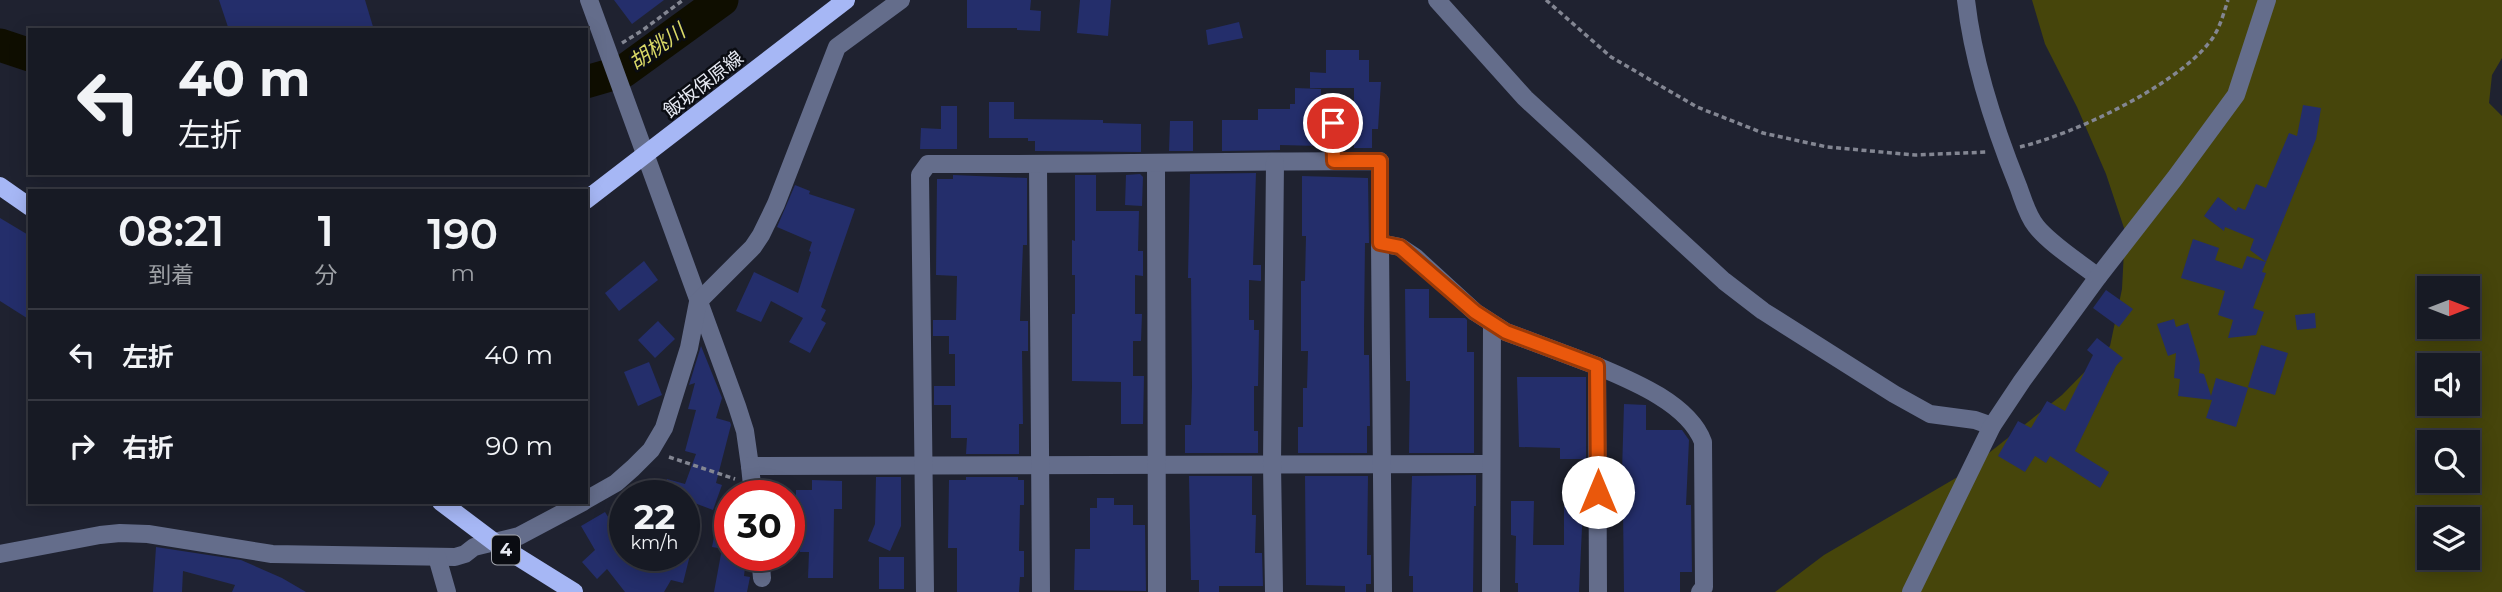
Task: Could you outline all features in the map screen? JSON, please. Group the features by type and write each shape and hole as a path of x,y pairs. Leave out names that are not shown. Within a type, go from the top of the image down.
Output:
{"main road":[{"name":"飯坂保原線","path":"588,198 846,0"},
{"path":"0,186 28,206"},
{"name":"4","path":"444,504 494,542 574,592"}],"street":[{"path":"589,0 740,416 751,480"},
{"path":"588,499 616,483 651,450 664,428 689,348 698,302 761,235 776,204 837,47 901,0"},
{"path":"1437,0 1525,98 1724,281 1763,311 1930,414 1975,420 1992,426"},
{"path":"1966,0 1976,55 2004,151 2035,225 2098,277"},
{"path":"1911,592 1992,426 2098,277 2236,95 2267,0"},
{"path":"1332,104 1334,161"},
{"path":"925,592 920,175 928,164 1334,161 1380,161 1383,592"},
{"path":"1274,592 1272,464 1275,162"},
{"path":"1156,164 1157,592"},
{"path":"1038,165 1041,592"},
{"path":"1380,243 1400,247 1415,257 1475,312 1492,324 1506,332 1597,366 1652,392 1685,415 1698,429 1703,442 1704,587 1700,592"},
{"path":"1491,592 1492,324"},
{"path":"1597,366 1598,592"},
{"path":"772,480 923,466 1491,464"},
{"path":"0,554 120,533 149,534 272,554 455,557 474,547 519,536 579,504"},
{"path":"437,557 447,592"},
{"path":"761,571 762,578"}],"path":[{"path":"607,48 622,43 643,30 683,0"},
{"path":"1546,0 1611,57 1697,107 1763,133 1827,147 1915,155 2004,151 2049,139 2163,83 2193,61 2210,42 2220,25 2228,0"},
{"path":"651,450 745,480"}],"shaded area":[{"path":"2032,0 2502,0 2502,58 2492,75 2489,103 2502,116 2502,592 1775,592 1824,555 1961,475 2062,395 2110,346 2122,289 2125,231 2106,174 2077,107 2045,44"}],"building":[{"path":"219,0 365,0 373,28 228,28"},
{"path":"614,0 664,0 632,24"},
{"path":"967,0 1031,0 1030,10 1041,11 1040,31 967,28"},
{"path":"1080,0 1111,0 1108,36 1077,33"},
{"path":"1239,22 1243,38 1208,45 1206,30"},
{"path":"1326,50 1359,50 1359,60 1369,60 1369,82 1381,82 1378,129 1372,129 1372,148 1354,148 1354,88 1310,88 1310,72 1326,73"},
{"path":"1295,88 1321,89 1320,146 1280,145 1280,150 1222,151 1222,120 1258,120 1258,109 1290,109 1290,104 1295,104"},
{"path":"989,102 1014,102 1014,119 1103,120 1103,123 1141,124 1141,152 1035,151 1035,141 1028,141 1028,138 989,138"},
{"path":"2303,105 2321,108 2316,139 2266,262 2250,250 2254,239 2225,227 2224,231 2204,216 2218,197 2236,211 2238,207 2245,210 2256,184 2266,188 2289,133 2297,136"},
{"path":"941,106 957,106 957,149 920,149 921,128 941,129"},
{"path":"1170,121 1193,121 1193,151 1169,151"},
{"path":"1256,173 1253,265 1261,265 1261,281 1249,280 1249,320 1254,320 1254,330 1259,330 1258,386 1254,386 1254,431 1258,431 1258,453 1185,453 1185,425 1191,425 1192,387 1191,278 1188,278 1190,174"},
{"path":"1140,174 1143,177 1142,206 1125,205 1126,175"},
{"path":"953,175 1027,178 1027,245 1023,245 1020,321 1028,321 1028,351 1022,351 1023,424 1019,424 1019,454 966,454 967,438 951,438 951,405 934,405 934,386 955,386 955,354 949,354 949,336 933,336 933,320 956,320 957,276 936,275 937,179 953,179"},
{"path":"1075,175 1096,175 1096,211 1139,211 1138,251 1143,251 1143,276 1135,275 1135,314 1142,314 1141,341 1133,341 1133,376 1144,376 1143,424 1121,424 1121,382 1072,381"},
{"path":"1302,176 1368,178 1369,243 1365,243 1364,328 1364,355 1369,355 1370,426 1367,426 1367,453 1298,453 1298,427 1303,427 1303,388 1307,388 1308,351 1301,351 1301,281 1305,281 1306,236 1302,236"},
{"path":"795,185 810,191 809,194 855,209 821,307 826,310 821,320 826,323 810,353 789,342 803,318 771,301 761,322 736,311 754,272 798,293 812,242 777,227"},
{"path":"0,218 28,235 28,319 0,301"},
{"path":"2193,239 2219,248 2215,260 2242,269 2247,256 2266,262 2262,272 2266,273 2253,308 2264,312 2256,335 2228,338 2233,320 2218,315 2225,291 2181,278"},
{"path":"644,261 658,280 619,311 605,293"},
{"path":"1405,289 1429,289 1429,318 1467,320 1467,352 1474,352 1474,453 1409,453 1410,381 1406,381"},
{"path":"2106,290 2133,309 2119,327 2093,308"},
{"path":"2315,313 2316,328 2297,330 2295,315"},
{"path":"2174,319 2176,327 2188,323 2200,363 2199,373 2204,374 2211,396 2216,378 2248,388 2236,427 2206,418 2212,400 2178,396 2180,379 2174,378 2176,353 2168,356 2157,324"},
{"path":"658,321 675,339 655,358 638,340"},
{"path":"2097,338 2123,358 2116,366 2075,451 2109,472 2100,488 2050,456 2046,463 2035,456 2025,472 1998,456 2018,421 2031,428 2047,401 2065,411 2093,355 2087,350"},
{"path":"2261,345 2288,353 2275,395 2248,387"},
{"path":"701,346 722,398 716,418 730,422 731,425 717,480 714,480 713,510 700,505 700,480 686,480 696,454 685,451 696,410 688,409 695,383 689,385"},
{"path":"649,362 662,395 638,406 624,372"},
{"path":"1517,377 1586,377 1586,459 1560,459 1560,448 1519,447"},
{"path":"1624,404 1646,405 1646,430 1682,430 1689,440 1686,505 1691,505 1692,572 1680,572 1680,592 1624,592 1621,506"},
{"path":"1476,475 1473,592 1413,592 1413,576 1409,576 1412,476"},
{"path":"1189,476 1252,476 1252,515 1256,515 1255,553 1262,553 1263,586 1219,586 1219,592 1199,592 1199,580 1191,580"},
{"path":"1305,476 1368,476 1367,555 1371,555 1371,584 1366,584 1366,592 1345,592 1345,586 1306,585"},
{"path":"876,477 901,477 901,526 890,551 868,541 875,524"},
{"path":"966,477 1018,477 1018,480 1024,480 1024,505 1020,505 1019,551 1024,551 1024,577 1020,577 1019,592 957,592 957,548 948,548 949,480 966,480"},
{"path":"812,480 842,481 842,509 834,509 833,578 808,578 809,552 805,552 805,490 812,490"},
{"path":"1097,498 1114,498 1114,505 1133,505 1133,525 1145,525 1146,591 1074,590 1075,549 1090,549 1090,508 1097,508"},
{"path":"1511,501 1534,501 1533,545 1564,545 1564,506 1583,506 1579,592 1518,592 1518,583 1515,583 1516,536 1511,535"},
{"path":"605,512 609,518 609,571 686,571 683,583 671,580 664,592 625,592 607,569 597,579 582,562 595,550 581,526"},
{"path":"156,547 241,560 306,592 232,592 235,585 183,571 182,592 153,592"},
{"path":"879,557 904,557 904,589 879,589"},
{"path":"718,571 745,571 744,576 750,577 747,592 714,592"}],"waterway":[{"name":"胡桃川","path":"588,81 624,71 722,0"},
{"name":"胡桃川","path":"0,45 28,54"}],"route":[{"path":"1333,123 1334,161 1380,161 1380,243 1400,247 1415,257 1475,312 1506,332 1597,366 1598,492"}]}
